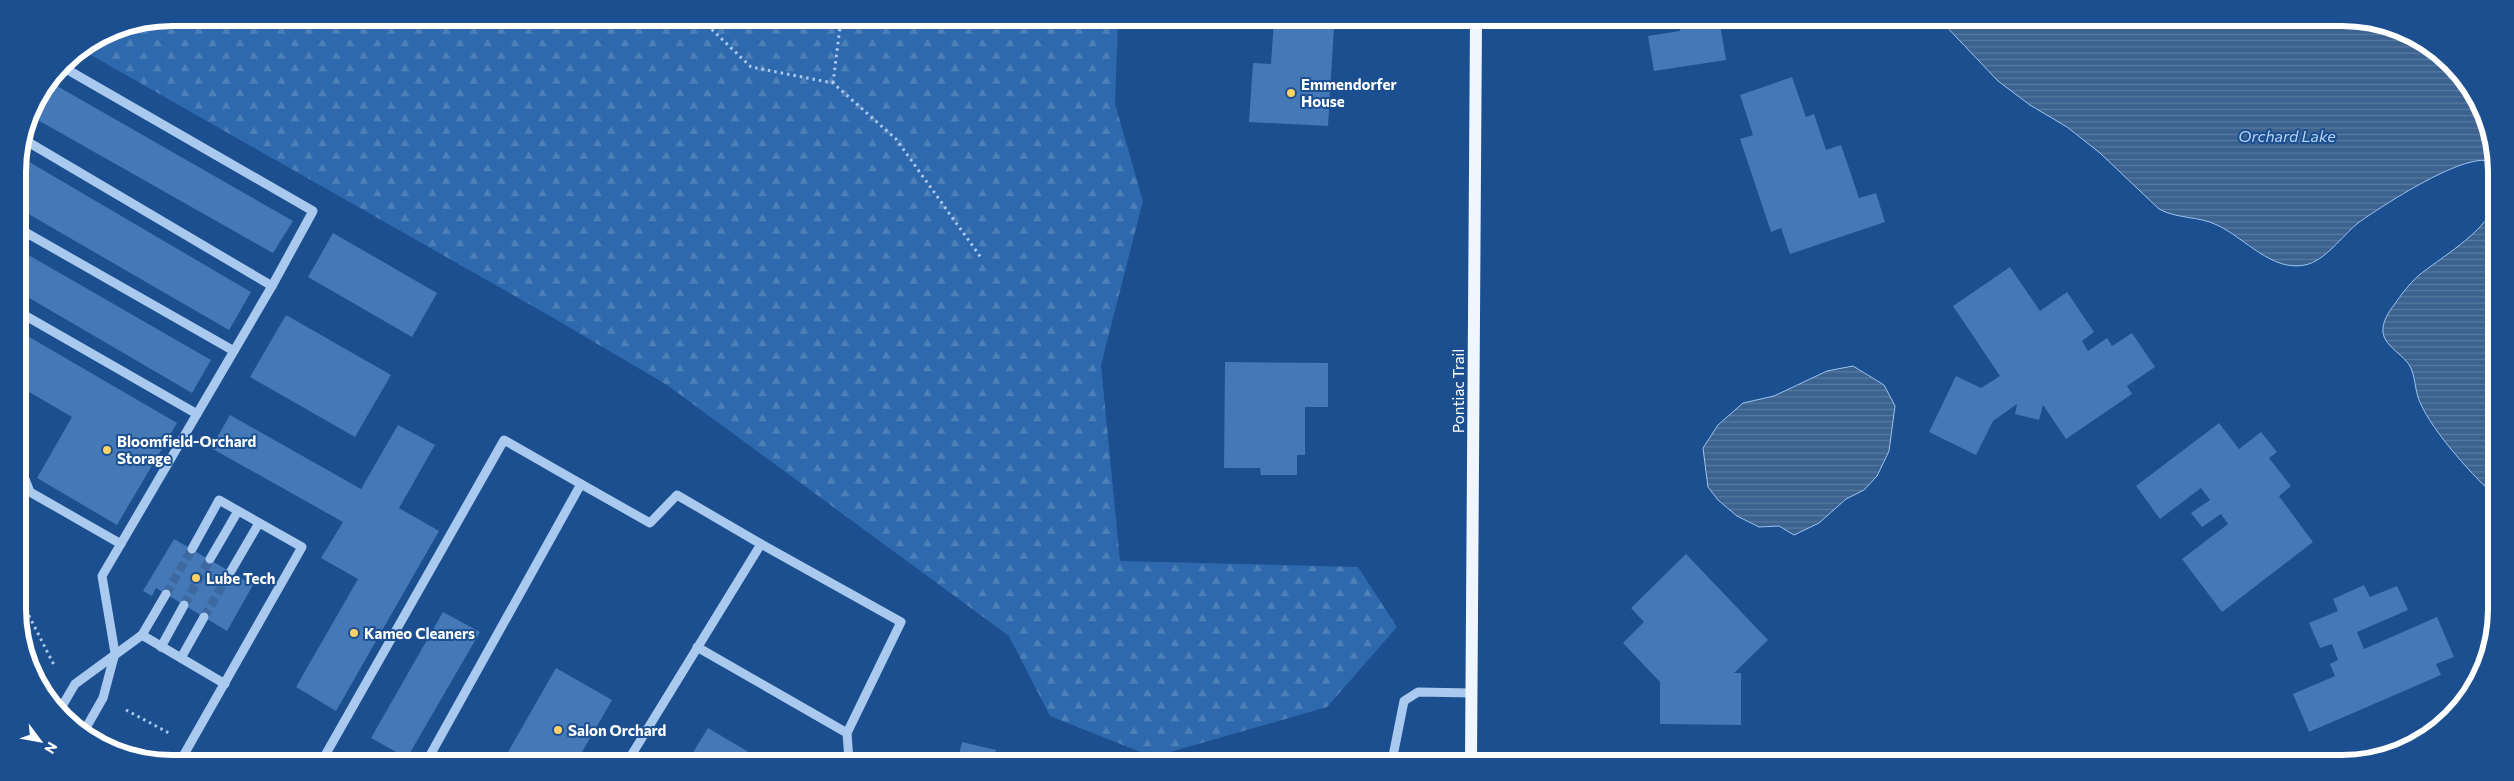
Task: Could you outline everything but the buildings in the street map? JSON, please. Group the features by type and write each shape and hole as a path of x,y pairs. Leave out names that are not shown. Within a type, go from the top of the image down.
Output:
{"main road":[{"name":"Pontiac Trail","path":"1471,754 1476,26"}],"street":[{"path":"68,70 313,211 272,286 102,576 115,653 103,698 86,727"},
{"path":"29,143 272,286"},
{"path":"27,233 234,351"},
{"path":"27,316 196,414"},
{"path":"325,755 504,440 650,523 677,495 900,622 847,733 849,755"},
{"path":"26,482 30,492 121,544"},
{"path":"430,755 581,484"},
{"path":"184,755 302,547 219,500 192,549"},
{"path":"210,559 238,511"},
{"path":"231,572 258,523"},
{"path":"632,755 761,544"},
{"path":"63,705 75,684 142,635 166,594"},
{"path":"161,647 184,604"},
{"path":"182,658 204,617"},
{"path":"142,635 225,684"},
{"path":"697,647 847,733"},
{"path":"1393,754 1404,701 1418,692 1472,693"}],"path":[{"path":"708,26 751,67 833,83 896,139 982,259"},
{"path":"833,83 840,26"}],"green space":[{"path":"172,26 1118,26 1115,104 1143,201 1101,365 1120,561 1358,567 1397,627 1327,707 1162,755 1147,755 1050,716 1009,636 667,385 550,316 88,53 116,37 134,31"}],"water":[{"name":"Orchard Lake","path":"1946,26 2361,27 2398,37 2415,46 2431,56 2452,76 2473,108 2480,125 2487,161 2482,160 2466,164 2425,181 2358,223 2319,259 2305,265 2293,266 2281,264 2270,259 2210,222 2159,209 2100,153 2067,127 2030,105 1998,81"},
{"path":"2488,217 2488,489 2461,461 2430,421 2418,397 2411,368 2387,343 2383,333 2384,321 2411,282 2471,236"},
{"path":"1853,366 1884,385 1895,406 1889,451 1877,476 1864,490 1846,499 1819,523 1794,535 1779,526 1759,527 1737,516 1718,500 1708,487 1703,448 1718,425 1743,403 1774,396 1827,371"}],"tunnel":[{"path":"166,594 192,549"},
{"path":"184,605 210,559"},
{"path":"204,617 231,571"}],"place":[{"name":"Emmendorfer House","path":"1291,93"},
{"name":"Bloomfield-Orchard Storage","path":"107,450"},
{"name":"Lube Tech","path":"196,578"},
{"name":"Kameo Cleaners","path":"354,633"},
{"name":"Salon Orchard","path":"558,730"}]}
